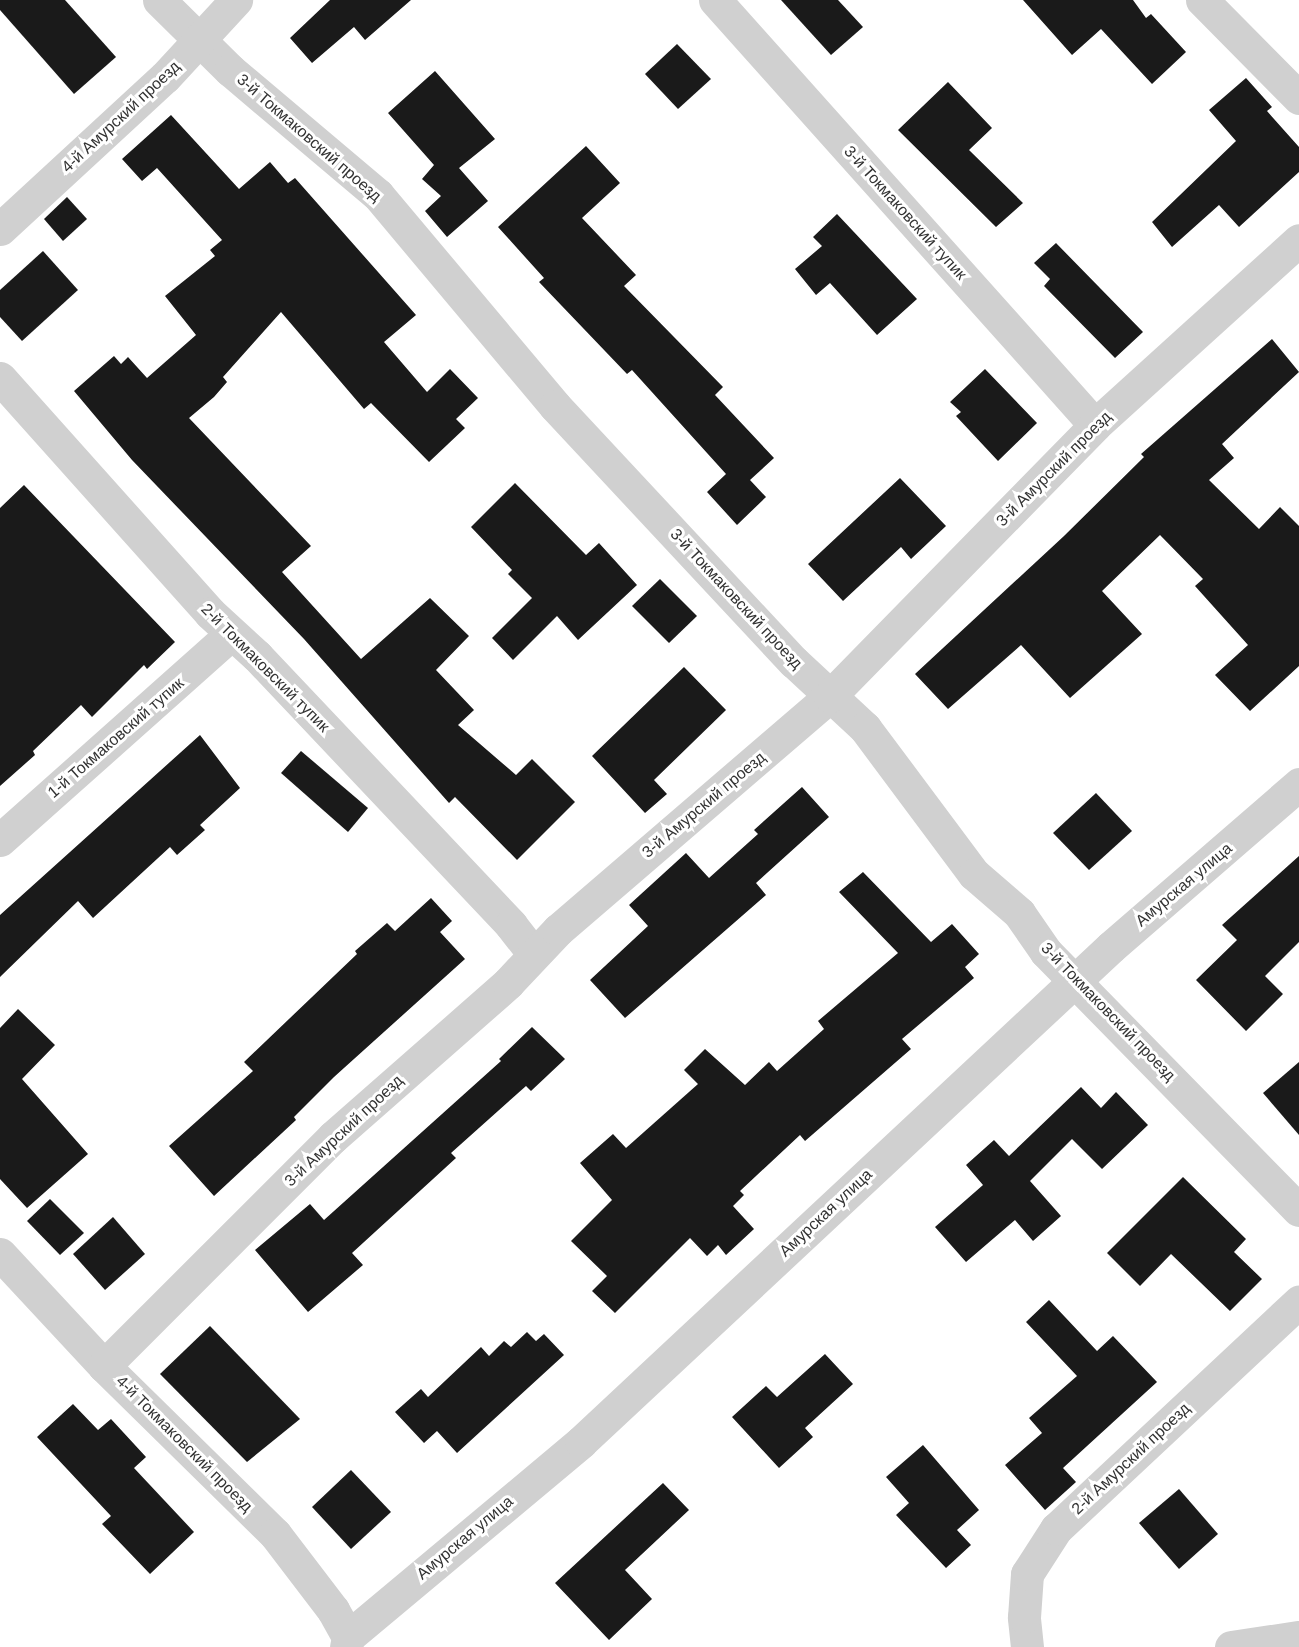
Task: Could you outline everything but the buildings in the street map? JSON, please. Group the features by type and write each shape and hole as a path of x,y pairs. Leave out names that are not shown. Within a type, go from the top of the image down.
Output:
{"street":[{"name":"3-й Токмаковский проезд","path":"159,0 199,42 378,195 555,406 794,662 865,728 974,874 1019,913 1046,952 1299,1210"},
{"name":"4-й Амурский проезд","path":"0,229 199,42 236,0"},
{"name":"3-й Токмаковский тупик","path":"715,0 1095,425"},
{"path":"1202,0 1299,98"},
{"name":"3-й Амурский проезд","path":"104,1365 333,1137 508,984 534,954 830,696 1095,425 1299,240"},
{"name":"2-й Токмаковский тупик","path":"0,378 231,634 257,656 462,873 534,954"},
{"name":"1-й Токмаковский тупик","path":"0,840 231,634"},
{"name":"Амурская улица","path":"347,1642 581,1442 1075,982 1299,784"},
{"name":"4-й Токмаковский проезд","path":"0,1254 104,1365 275,1534 333,1610 347,1642"},
{"name":"2-й Амурский проезд","path":"1028,1647 1024,1617 1027,1574 1056,1529 1299,1302"},
{"path":"1231,1647 1299,1637"}]}
